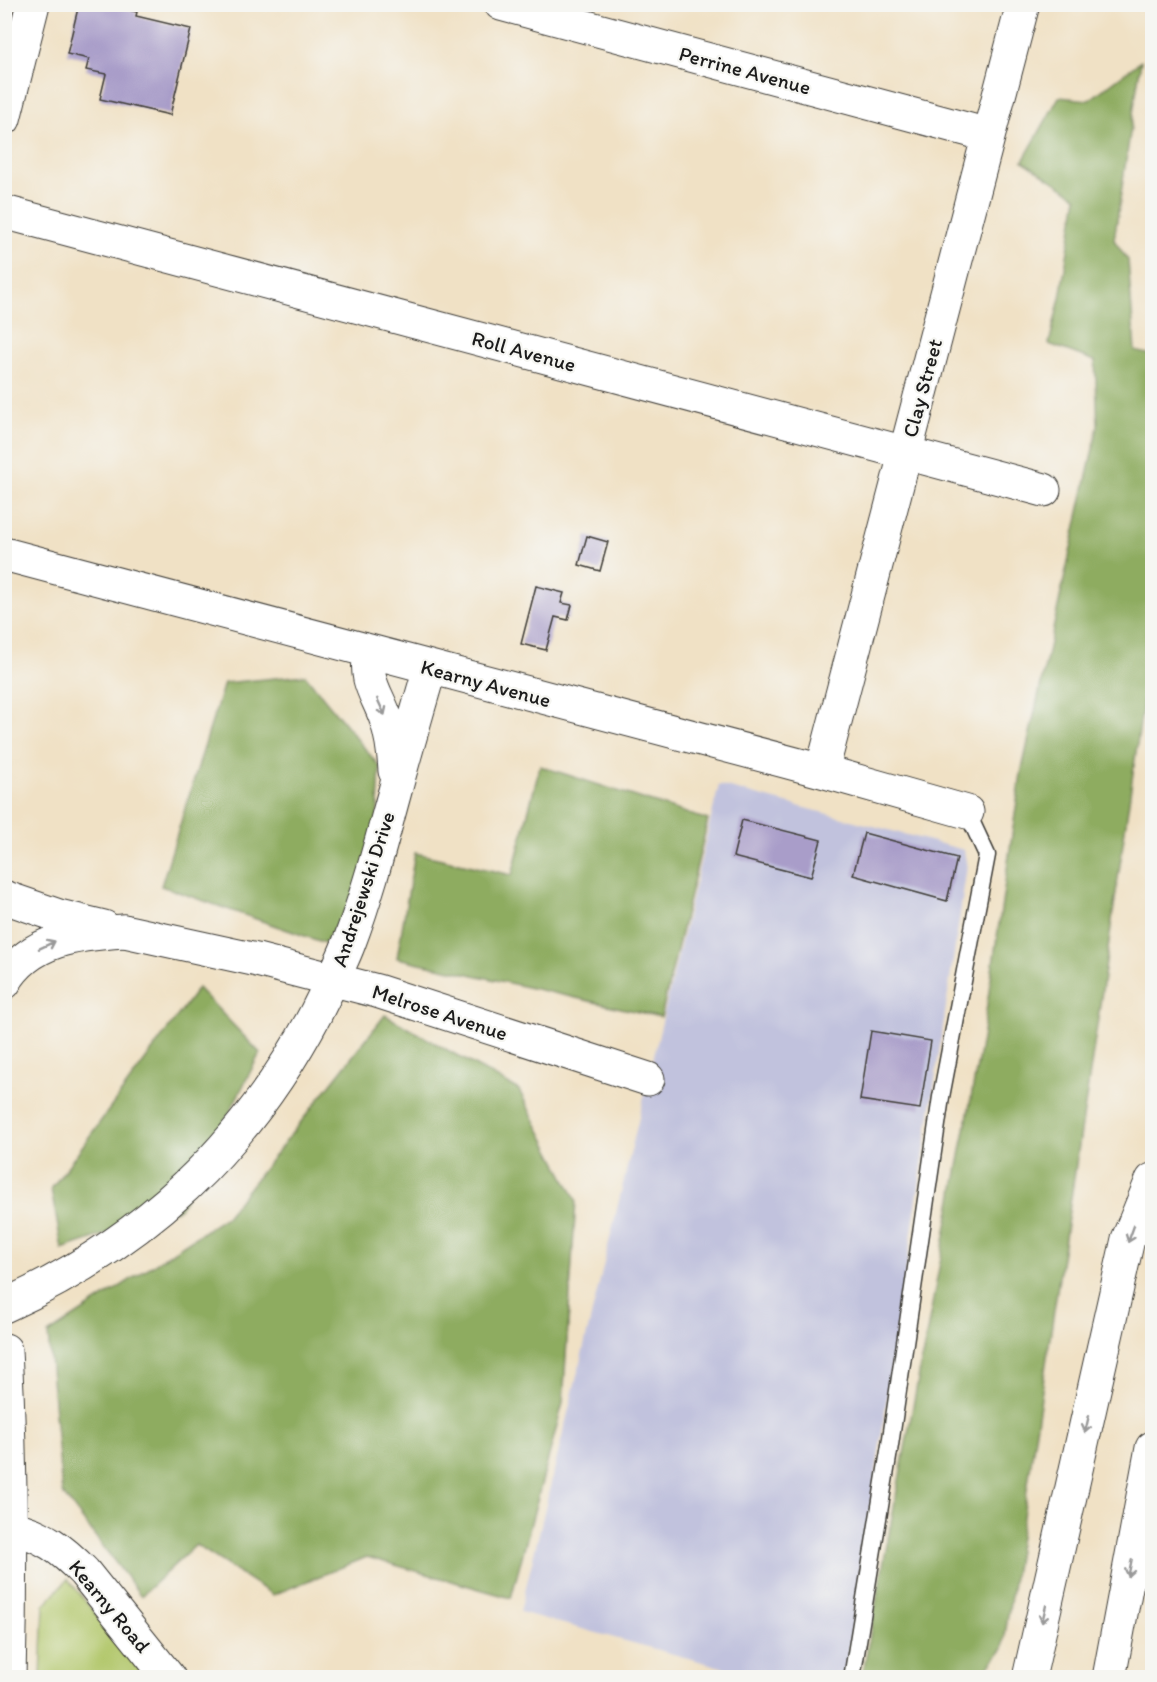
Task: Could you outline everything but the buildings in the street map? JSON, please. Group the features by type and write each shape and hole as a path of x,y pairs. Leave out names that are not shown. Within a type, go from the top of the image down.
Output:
{"main road":[{"path":"4,119 33,4"},
{"name":"Perrine Avenue","path":"501,4 988,135"},
{"name":"Clay Street","path":"822,771 1023,4"},
{"name":"Roll Avenue","path":"4,212 1044,490"},
{"name":"Kearny Avenue","path":"4,554 822,771 967,812"},
{"name":"Andrejewski Drive","path":"370,652 367,665 368,677 392,736 394,792"},
{"name":"Andrejewski Drive","path":"4,1306 66,1275 117,1242 163,1208 247,1122 296,1049 333,979 367,892 430,668"},
{"name":"Melrose Avenue","path":"4,897 59,916 333,979 648,1079"},
{"path":"4,983 20,962 44,946 74,936 124,931"},
{"path":"1029,1677 1128,1239 1152,1180"},
{"path":"5,1350 12,1528 9,1677"},
{"path":"1109,1677 1152,1448"},
{"name":"Kearny Road","path":"12,1528 44,1538 71,1558 169,1677"}],"lane":[{"path":"852,1677 888,1457 941,1097 987,855 967,812"}],"shaded area":[{"path":"719,785 964,850 967,867 845,1677 757,1677 520,1612"}],"green space":[{"path":"1141,61 1114,240 1128,260 1135,351 1152,355 1152,640 1098,1019 1003,1649 980,1677 862,1677 982,1039 1021,774 1098,426 1095,361 1049,344 1060,298 1077,197 1023,161 1059,97 1089,100"},
{"path":"305,675 380,767 375,865 325,943 161,886 224,683"},
{"path":"540,766 708,820 661,1017 397,958 415,853 512,875"},
{"path":"198,988 260,1053 180,1209 62,1249 51,1189"},
{"path":"385,1015 519,1090 576,1200 563,1403 511,1598 367,1557 273,1595 196,1545 141,1596 62,1493 48,1334 226,1217"},
{"path":"68,1579 145,1677 41,1678 44,1605"}]}
